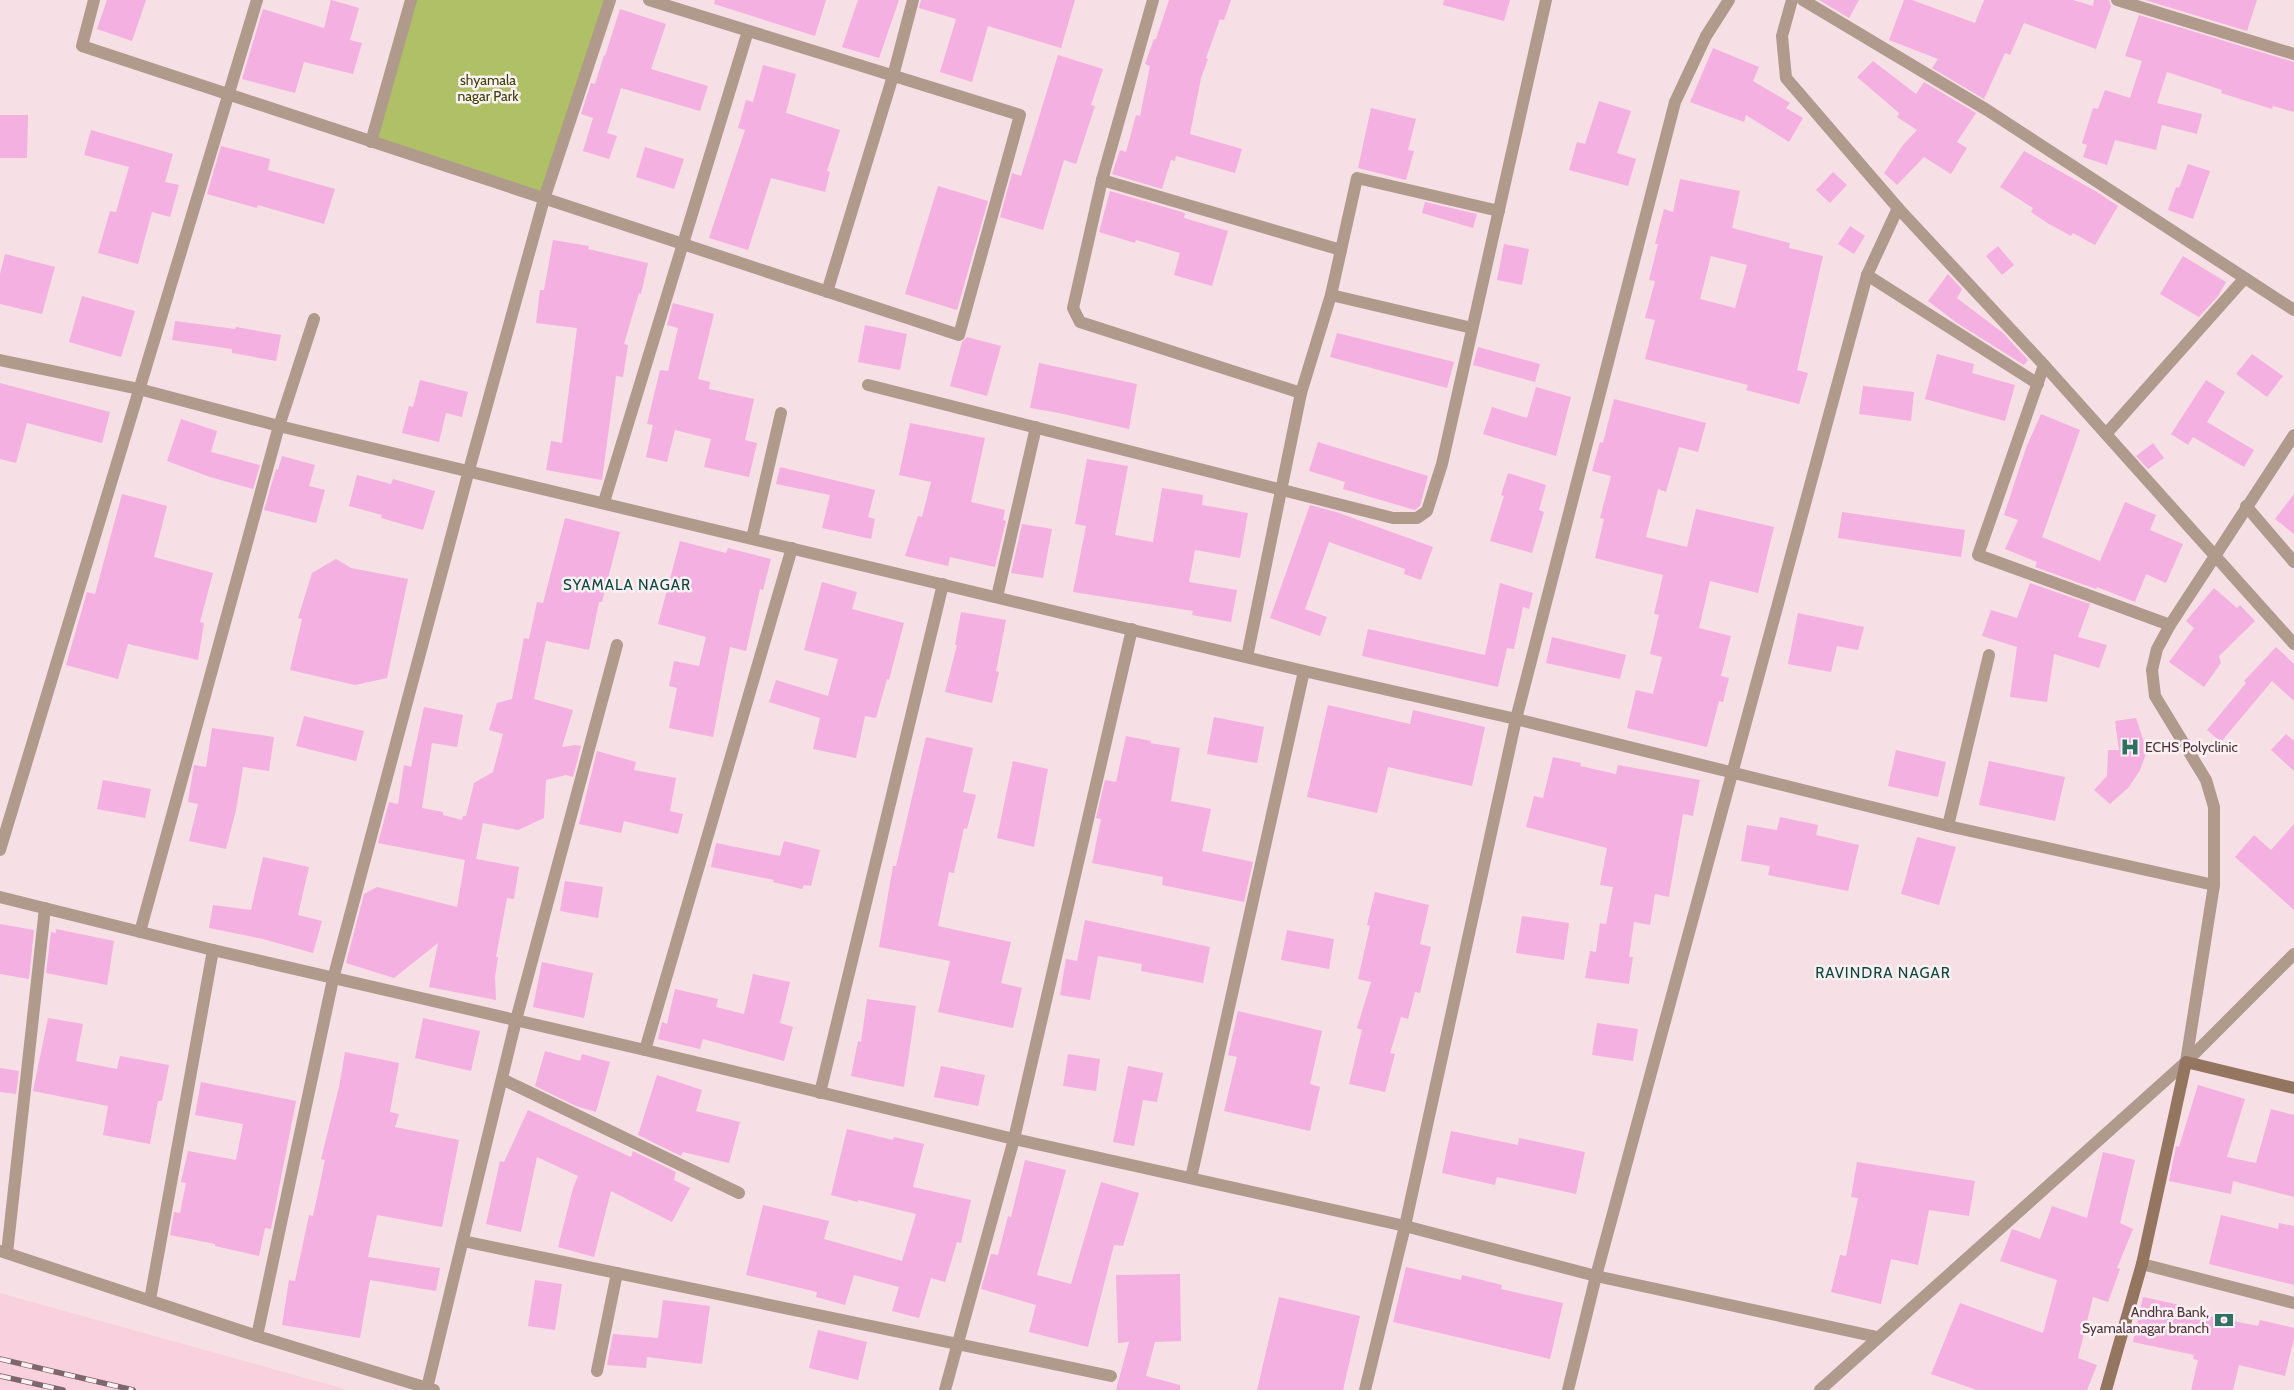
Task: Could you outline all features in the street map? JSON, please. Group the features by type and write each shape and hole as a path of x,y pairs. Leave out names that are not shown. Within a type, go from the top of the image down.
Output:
{"street":[{"path":"94,0 82,46 959,335 1020,115 649,0"},
{"path":"0,850 257,0"},
{"path":"372,142 411,0"},
{"path":"258,1336 333,979 469,470 544,199 610,0"},
{"path":"826,292 893,76 913,0"},
{"path":"1153,0 1102,180 1073,308 1080,322 1301,392"},
{"path":"868,385 1393,518 1417,518 1427,511 1442,464 1546,0"},
{"path":"1365,1390 1405,1226 1516,719 1675,102 1706,36 1729,0"},
{"path":"1792,0 1782,36 1786,78 1898,208 2044,365 2294,644"},
{"path":"1803,0 1987,110 2294,310"},
{"path":"2117,0 2294,54"},
{"path":"604,502 748,31"},
{"path":"1247,657 1301,392 1330,295 1357,178 1499,210"},
{"path":"1102,180 1341,250"},
{"path":"1568,1390 1596,1276 1867,275 1898,208"},
{"path":"1867,275 2038,384"},
{"path":"2106,434 2244,279"},
{"path":"1330,295 1472,328"},
{"path":"140,932 279,426 314,319"},
{"path":"0,360 139,389 279,426 604,502 1304,671 1516,719 1948,826 2214,885"},
{"path":"2044,365 1978,554 2170,625"},
{"path":"752,538 781,413"},
{"path":"997,597 1036,427"},
{"path":"2106,1390 2142,1264 2186,1062 2214,885 2214,807 2206,780 2155,696 2152,670 2157,649 2170,625 2294,435"},
{"path":"2246,506 2294,562"},
{"path":"645,1050 792,548"},
{"path":"820,1092 943,584"},
{"path":"944,1390 1014,1139 1132,629"},
{"path":"45,908 4,1252 258,1336 430,1389 516,1020 617,645"},
{"path":"1948,826 1990,654"},
{"path":"1190,1178 1304,671"},
{"path":"0,897 333,979 645,1050 1014,1139 1405,1226 1596,1276 1877,1337"},
{"path":"150,1300 213,950"},
{"path":"1820,1390 2186,1062 2294,954"},
{"path":"2186,1062 2294,1088"},
{"path":"502,1079 738,1193"},
{"path":"463,1241 1111,1376"},
{"path":"2142,1264 2294,1303"},
{"path":"597,1371 617,1273"}],"shaded area":[{"path":"0,1293 348,1390 0,1390"}],"green space":[{"name":"shyamala nagar Park","path":"411,0 610,0 544,199 371,142"}],"building":[{"path":"107,0 146,0 132,41 97,29"},
{"path":"331,0 359,8 350,40 362,43 353,74 304,62 295,93 242,79 263,9 324,28"},
{"path":"715,0 826,0 815,36 714,4"},
{"path":"858,0 899,0 879,58 842,47"},
{"path":"921,0 1075,0 1061,48 988,26 972,82 940,72 956,19 919,8"},
{"path":"1169,0 1231,0 1224,20 1220,19 1206,58 1208,59 1201,78 1190,134 1242,149 1235,173 1176,156 1175,161 1171,160 1162,189 1112,174 1120,150 1126,152 1136,115 1140,116 1150,66 1145,64 1154,39 1156,39"},
{"path":"1444,0 1510,0 1504,21 1443,5"},
{"path":"1819,0 1859,0 1849,18"},
{"path":"1904,0 1912,0 1975,23 1984,0 2073,0 2093,6 2094,0 2109,0 2111,6 2096,49 2024,23 2010,55 2005,53 1984,99 1932,68 1938,59 1889,40"},
{"path":"2145,0 2257,0 2247,31"},
{"path":"620,9 666,24 651,69 708,86 700,111 621,88 607,133 617,136 609,159 583,151 593,118 581,114 591,83 595,84"},
{"path":"2139,15 2294,62 2294,112 2273,106 2272,109 2221,93 2222,90 2167,72 2157,103 2202,114 2197,134 2162,125 2156,150 2115,140 2107,165 2083,157 2087,145 2082,143 2093,108 2098,109 2105,90 2130,98 2142,61 2125,56"},
{"path":"1713,48 1759,67 1753,81 1790,103 1786,108 1803,118 1789,142 1746,115 1744,122 1690,102"},
{"path":"1058,55 1103,69 1091,105 1095,106 1076,164 1064,160 1043,230 1000,217 1012,173 1021,176"},
{"path":"1873,61 1916,94 1924,82 1976,113 1957,142 1967,148 1951,174 1924,157 1897,185 1884,173 1903,145 1917,130 1897,117 1899,113 1857,77"},
{"path":"763,65 796,74 786,113 840,130 827,171 830,172 825,192 771,178 748,250 709,238 745,130 738,128 746,100 753,102"},
{"path":"1599,101 1631,111 1617,153 1636,159 1628,186 1569,170 1577,142 1585,144"},
{"path":"1371,108 1416,119 1408,150 1414,151 1406,180 1358,168"},
{"path":"0,115 28,115 27,158 0,158"},
{"path":"91,130 173,154 165,182 179,185 170,217 152,212 138,264 98,253 110,211 116,212 129,167 84,155"},
{"path":"221,146 270,159 268,170 335,189 324,224 258,205 257,208 207,194"},
{"path":"645,147 684,159 674,189 636,177"},
{"path":"2024,151 2118,206 2095,245 2073,233 2071,236 2049,224 2031,212 2033,208 2000,187"},
{"path":"2188,164 2210,171 2193,219 2168,210 2176,187 2179,188"},
{"path":"1833,172 1847,185 1830,203 1816,190"},
{"path":"1680,179 1740,191 1732,228 1790,243 1789,248 1823,256 1797,370 1808,373 1799,404 1746,390 1748,385 1645,359 1655,320 1645,318 1655,281 1649,280 1658,244 1655,244 1664,209 1673,212","holes":["1711,256 1747,265 1735,308 1700,299"]},
{"path":"938,186 988,201 957,310 905,294"},
{"path":"1110,191 1185,213 1184,218 1228,231 1212,286 1174,275 1180,253 1136,240 1135,243 1099,232"},
{"path":"1425,202 1477,214 1473,228 1422,213"},
{"path":"1850,226 1865,236 1854,254 1838,244"},
{"path":"553,240 589,246 588,249 648,263 641,294 639,293 624,344 628,345 623,377 616,376 602,480 546,470 551,441 562,443 577,328 536,323 540,290 544,290"},
{"path":"1504,244 1529,249 1522,285 1497,280"},
{"path":"1998,246 2014,265 2002,275 1986,256"},
{"path":"5,254 55,267 42,314 0,304 0,274"},
{"path":"2183,256 2226,282 2218,296 2199,317 2160,294"},
{"path":"1948,274 1962,289 1957,298 2003,333 2028,360 2024,365 1957,323 1928,301"},
{"path":"82,296 135,311 121,357 69,342"},
{"path":"673,303 714,314 698,379 710,382 709,389 754,399 745,440 757,443 749,477 704,467 711,439 675,430 667,462 646,457 653,425 647,424 660,370 668,371 678,328 667,325"},
{"path":"175,321 235,329 236,327 281,335 276,361 232,353 232,349 172,340"},
{"path":"865,325 907,334 900,370 858,362"},
{"path":"1337,333 1454,362 1447,388 1330,357"},
{"path":"967,337 1001,346 987,396 950,386 962,342"},
{"path":"1478,347 1540,364 1535,382 1473,365"},
{"path":"1937,354 1974,364 1972,373 2015,385 2005,421 1925,399"},
{"path":"2252,354 2283,376 2267,397 2236,374"},
{"path":"1039,363 1137,384 1129,429 1030,408"},
{"path":"420,380 468,392 462,417 446,413 439,442 402,433 409,406 413,407"},
{"path":"2206,380 2225,392 2207,422 2254,450 2244,467 2193,437 2188,445 2171,434"},
{"path":"0,383 110,412 102,443 27,423 16,463 0,459"},
{"path":"1863,386 1914,392 1911,421 1859,414"},
{"path":"1536,387 1571,397 1556,456 1483,434 1492,407 1527,418"},
{"path":"1614,399 1706,423 1698,452 1679,447 1666,492 1658,489 1646,537 1687,547 1696,509 1774,527 1758,593 1710,581 1699,628 1731,636 1721,676 1729,678 1723,702 1719,701 1707,747 1627,728 1636,690 1653,694 1662,657 1650,654 1659,615 1654,614 1663,575 1595,558 1604,519 1600,518 1611,476 1592,471 1600,442 1603,443"},
{"path":"2041,414 2080,430 2042,537 2100,561 2125,502 2156,515 2150,530 2183,544 2166,583 2146,574 2135,602 2097,587 2096,589 2035,567 2037,562 2005,549 2018,520 2004,515 2026,448"},
{"path":"181,419 217,431 211,452 260,465 253,489 210,477 167,461"},
{"path":"910,423 985,438 971,502 1005,510 1003,520 1006,521 995,567 950,557 948,566 905,556 918,516 922,517 931,482 899,475"},
{"path":"1318,442 1428,476 1420,506 1415,510 1343,489 1345,482 1309,471"},
{"path":"2153,443 2164,458 2148,469 2136,456"},
{"path":"282,456 315,465 309,486 325,490 316,523 264,510 276,469 278,470"},
{"path":"1087,459 1128,466 1115,535 1153,542 1162,488 1203,495 1202,505 1248,513 1240,558 1195,550 1189,582 1237,590 1231,622 1192,615 1193,611 1073,592 1086,526 1075,524"},
{"path":"780,467 875,490 868,517 875,519 871,539 822,528 830,495 776,484"},
{"path":"1508,473 1546,485 1539,510 1544,512 1532,553 1490,541 1504,496 1501,495"},
{"path":"357,475 391,484 393,479 435,491 423,530 381,518 382,515 349,506"},
{"path":"122,494 167,506 154,557 213,573 200,622 204,623 198,660 128,644 118,679 66,665 87,592 95,594"},
{"path":"2294,494 2294,534 2275,519"},
{"path":"1310,505 1336,512 1433,547 1421,580 1404,574 1405,569 1329,542 1305,609 1327,617 1320,636 1270,618"},
{"path":"1842,512 1965,530 1961,557 1838,538"},
{"path":"565,518 620,532 602,602 599,602 589,650 546,641 534,699 573,710 562,747 581,746 573,777 566,775 546,780 544,818 518,830 483,823 476,859 519,867 514,899 507,898 496,957 498,957 495,977 496,1000 429,987 438,943 394,978 346,963 364,894 377,887 457,907 465,860 378,843 389,802 398,804 404,765 411,767 424,707 463,715 457,747 432,743 422,808 443,812 443,815 462,820 463,816 466,816 474,783 493,772 503,734 489,730 497,703 512,699 524,638 529,639 537,602 543,603"},
{"path":"1022,524 1052,529 1043,578 1011,573"},
{"path":"680,541 726,553 728,548 771,559 763,590 760,589 746,651 730,647 713,737 669,728 677,688 669,686 674,661 699,666 706,637 658,624"},
{"path":"336,559 351,568 408,579 387,678 355,685 290,670 302,619 298,618 312,573"},
{"path":"822,582 857,592 852,609 904,623 889,680 887,679 876,718 865,716 856,758 813,749 820,718 769,702 776,680 828,696 838,659 804,650"},
{"path":"1500,583 1533,593 1529,609 1523,607 1514,649 1507,648 1498,687 1362,656 1368,629 1485,655"},
{"path":"2030,583 2090,604 2078,637 2107,645 2099,668 2054,654 2047,702 2010,697 2017,647 1982,636 1991,610 2017,618"},
{"path":"2214,588 2237,608 2240,605 2255,621 2219,656 2221,663 2204,687 2169,662 2194,628 2186,621"},
{"path":"961,612 1006,620 996,671 999,672 992,703 945,692 957,645 955,645"},
{"path":"1798,613 1864,627 1858,650 1837,646 1831,672 1788,664"},
{"path":"1552,637 1626,655 1620,679 1546,663"},
{"path":"2276,647 2294,664 2294,701 2272,681 2221,742 2207,730 2246,683 2244,681"},
{"path":"1328,705 1410,724 1413,710 1485,727 1472,786 1388,767 1377,813 1307,797"},
{"path":"304,716 364,731 356,761 296,746"},
{"path":"1214,717 1264,727 1257,763 1207,754"},
{"path":"2136,718 2147,751 2140,770 2129,787 2110,804 2094,790 2107,776 2108,750 2119,750 2115,721"},
{"path":"212,728 274,737 269,771 243,767 236,810 226,849 189,841 198,804 188,802 194,765 206,767"},
{"path":"2286,734 2294,741 2294,771 2271,750"},
{"path":"1126,736 1151,741 1150,743 1180,748 1171,801 1211,809 1202,851 1253,862 1244,902 1162,885 1163,877 1092,863 1101,819 1096,818 1105,780 1116,782"},
{"path":"926,737 973,748 963,792 976,795 967,829 964,828 954,873 949,872 938,926 1011,942 1001,983 1022,988 1013,1028 938,1012 950,961 879,947 893,866 896,866"},
{"path":"1896,750 1946,762 1938,797 1888,786"},
{"path":"597,751 636,762 634,770 676,778 670,811 683,814 678,834 624,821 621,833 579,824"},
{"path":"1553,757 1581,763 1580,766 1616,774 1618,765 1700,780 1693,816 1683,814 1669,897 1655,894 1650,925 1634,922 1629,957 1633,957 1629,984 1585,978 1590,951 1596,952 1600,923 1606,924 1613,887 1600,885 1607,848 1526,827 1534,796 1543,798"},
{"path":"1013,761 1048,769 1034,847 997,838"},
{"path":"1989,761 2065,777 2055,821 1979,805"},
{"path":"103,780 151,789 145,818 97,809"},
{"path":"1780,817 1818,825 1816,835 1859,845 1848,891 1768,875 1770,866 1741,861 1747,825 1777,830"},
{"path":"2294,824 2294,910 2235,857 2254,835 2271,850"},
{"path":"1917,837 1956,847 1939,905 1901,894"},
{"path":"784,841 820,850 811,886 804,885 802,889 773,882 774,880 711,867 716,843 780,856"},
{"path":"263,857 309,867 298,915 322,921 313,953 263,939 209,928 213,905 251,910"},
{"path":"565,881 603,887 598,918 560,911"},
{"path":"1375,892 1429,905 1420,944 1431,947 1420,993 1415,992 1408,1019 1401,1017 1390,1053 1395,1054 1385,1092 1349,1084 1362,1030 1357,1028 1371,982 1358,979 1370,926 1367,925"},
{"path":"1522,916 1569,923 1564,960 1516,953"},
{"path":"1085,920 1210,947 1203,983 1141,971 1142,964 1098,956 1090,1000 1060,995 1066,959 1077,961"},
{"path":"0,924 34,930 29,979 0,974"},
{"path":"56,929 114,941 107,985 46,973 51,932 56,933"},
{"path":"1287,930 1334,939 1329,969 1281,960"},
{"path":"542,962 593,973 584,1018 533,1007"},
{"path":"753,974 790,982 780,1023 793,1027 784,1061 703,1039 700,1049 658,1039 662,1022 667,1024 675,989 718,999 716,1007 744,1014"},
{"path":"867,999 916,1006 904,1087 851,1076 858,1041 861,1042"},
{"path":"1238,1011 1322,1031 1310,1084 1320,1087 1310,1131 1224,1111 1237,1057 1228,1055"},
{"path":"48,1018 83,1024 76,1061 117,1069 120,1056 169,1065 162,1101 158,1101 150,1144 103,1135 108,1106 33,1091"},
{"path":"423,1018 480,1031 471,1071 415,1058"},
{"path":"1597,1023 1638,1029 1633,1061 1592,1055"},
{"path":"545,1051 580,1061 582,1054 610,1062 596,1112 576,1106 535,1086"},
{"path":"345,1052 399,1063 390,1112 399,1114 395,1127 459,1140 442,1227 377,1215 368,1257 440,1268 436,1291 370,1280 360,1338 282,1325 289,1280 295,1281 309,1215 313,1216 325,1160 321,1159 339,1087"},
{"path":"1068,1054 1100,1059 1096,1091 1063,1086"},
{"path":"941,1066 985,1075 978,1106 934,1097"},
{"path":"1128,1066 1163,1073 1157,1102 1143,1100 1134,1146 1113,1142"},
{"path":"0,1068 19,1071 16,1094 0,1092"},
{"path":"657,1075 702,1090 696,1111 740,1122 729,1163 683,1152 681,1156 638,1135"},
{"path":"201,1082 296,1101 271,1229 265,1228 259,1256 215,1246 215,1244 170,1235 174,1212 180,1213 186,1183 181,1182 188,1151 236,1160 243,1124 195,1115"},
{"path":"2198,1085 2245,1099 2227,1157 2256,1163 2271,1109 2294,1115 2294,1197 2233,1181 2231,1194 2169,1181 2176,1146 2179,1147"},
{"path":"528,1110 631,1157 633,1151 676,1172 674,1180 690,1188 672,1222 611,1191 594,1257 558,1247 573,1188 578,1176 537,1157 521,1232 486,1224 500,1161 504,1162"},
{"path":"847,1129 893,1140 894,1137 924,1144 913,1187 971,1200 961,1243 957,1242 945,1282 931,1278 919,1318 892,1311 899,1287 854,1275 845,1305 816,1297 817,1292 746,1275 763,1205 829,1221 824,1239 902,1261 916,1214 831,1195"},
{"path":"1451,1131 1518,1145 1519,1138 1585,1152 1576,1194 1497,1177 1495,1185 1442,1173"},
{"path":"2103,1152 2135,1160 2120,1223 2133,1229 2117,1268 2120,1269 2108,1302 2093,1297 2078,1358 2097,1365 2087,1390 1977,1390 1931,1374 1960,1303 2043,1333 2057,1280 2000,1261 2012,1229 2040,1239 2052,1206 2087,1218"},
{"path":"1025,1160 1066,1170 1037,1275 1071,1284 1101,1182 1139,1193 1123,1246 1114,1245 1088,1347 1029,1332 1036,1305 981,1289 991,1254 998,1255 1008,1216 1011,1217"},
{"path":"1857,1162 1975,1181 1969,1216 1929,1210 1918,1265 1891,1259 1881,1304 1831,1292 1840,1255 1846,1256 1858,1198 1851,1197"},
{"path":"2221,1215 2278,1229 2279,1223 2294,1226 2294,1285 2209,1264"},
{"path":"1406,1267 1461,1280 1462,1275 1502,1285 1501,1289 1563,1303 1550,1359 1393,1322"},
{"path":"1180,1274 1181,1341 1155,1342 1146,1376 1180,1385 1180,1390 1116,1390 1129,1342 1118,1343 1116,1275"},
{"path":"535,1280 562,1284 555,1330 528,1326"},
{"path":"1279,1297 1360,1316 1343,1390 1257,1390"},
{"path":"2143,1297 2185,1306 2184,1311 2258,1326 2260,1320 2294,1328 2294,1338 2285,1376 2239,1365 2233,1390 2191,1390 2198,1360 2193,1359 2194,1355 2133,1342"},
{"path":"663,1300 710,1306 702,1364 647,1357 646,1368 607,1365 613,1334 658,1338"},
{"path":"818,1330 867,1342 858,1380 809,1368"}],"railway":[{"path":"0,1359 133,1390"},
{"path":"0,1376 63,1390"}],"place":[{"name":"ECHS Polyclinic","path":"2130,747"},
{"name":"Andhra Bank, Syamalanagar branch","path":"2224,1320"}],"district":[{"name":"SYAMALA NAGAR","path":"627,585"},
{"name":"RAVINDRA NAGAR","path":"1883,973"}]}
